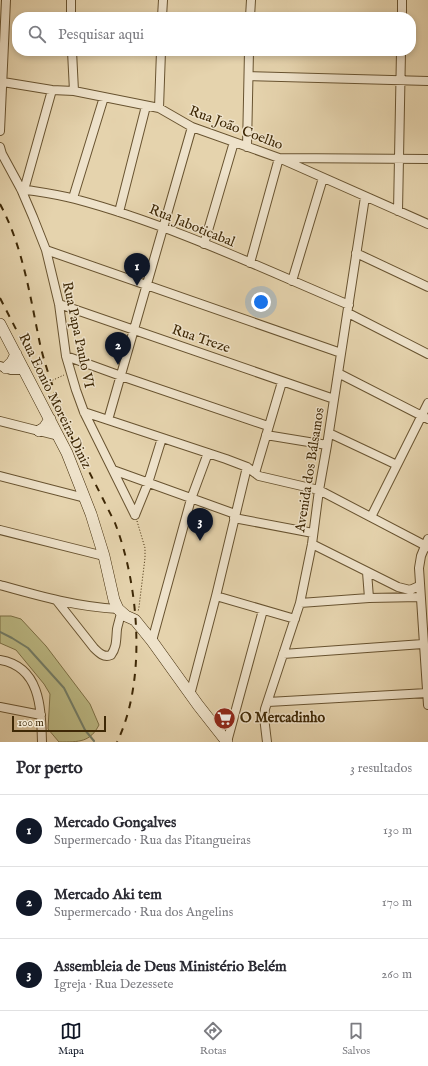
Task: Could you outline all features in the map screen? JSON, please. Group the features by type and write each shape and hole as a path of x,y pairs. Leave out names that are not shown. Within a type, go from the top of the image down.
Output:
{"main road":[{"name":"Rua Eonio Moreira Diniz","path":"0,324 59,436 85,498 104,556 114,600 119,611"},
{"path":"3,367 12,362 16,354"},
{"path":"39,431 50,419"},
{"path":"119,611 135,620 152,641 190,695 227,742"}],"street":[{"path":"0,131 6,0"},
{"path":"71,0 71,12"},
{"path":"162,12 163,0"},
{"path":"250,12 251,0"},
{"path":"402,0 402,12"},
{"path":"72,56 74,91"},
{"path":"159,108 161,56"},
{"path":"247,147 249,56"},
{"path":"398,211 401,56"},
{"path":"249,76 428,82"},
{"name":"Rua João Coelho","path":"3,82 52,90 74,91 159,108 192,127 279,158 428,224"},
{"path":"22,190 52,90"},
{"path":"73,198 104,97"},
{"path":"119,212 146,106"},
{"path":"108,420 192,127"},
{"path":"204,244 234,142"},
{"name":"Rua Papa Paulo VI","path":"0,147 2,154 22,190 46,250 59,304 66,356 84,412 135,515"},
{"path":"250,263 279,158 428,159"},
{"path":"292,281 323,178"},
{"name":"Rua Jaboticabal","path":"22,190 73,198 119,212 204,244 292,281 348,309 428,354"},
{"name":"Avenida dos Bálsamos","path":"267,742 264,717 300,603 312,544 319,490 365,197"},
{"path":"46,250 341,353"},
{"path":"356,253 428,287"},
{"name":"Rua Treze","path":"59,304 334,399"},
{"path":"66,356 268,426"},
{"path":"3,367 25,370"},
{"path":"338,373 425,417"},
{"path":"255,473 282,382"},
{"path":"371,517 397,465 425,417 428,403"},
{"path":"84,412 247,467 259,476 319,490 371,517 427,543 421,556 418,568 428,705"},
{"path":"0,421 59,436"},
{"path":"266,434 327,445"},
{"path":"329,434 397,465"},
{"path":"135,515 148,483 162,438"},
{"path":"152,641 191,499 208,453"},
{"path":"190,695 216,596 247,467"},
{"path":"113,470 234,516 313,533"},
{"path":"0,476 85,498"},
{"path":"0,530 104,556"},
{"path":"312,544 398,587 410,590 419,586"},
{"path":"367,572 368,598"},
{"path":"0,585 57,601 119,611 117,638 114,651 111,655 105,656 98,653 57,601"},
{"path":"397,598 399,590 398,587"},
{"path":"216,596 295,619"},
{"path":"300,603 368,598 420,597"},
{"path":"227,742 262,610"},
{"path":"284,654 423,644"},
{"path":"0,660 17,665 28,675 34,685 41,715 42,742"},
{"path":"268,702 427,693"},
{"path":"0,707 41,715"}],"path":[{"path":"33,386 52,381 71,372"},
{"path":"135,515 145,548 144,571 139,607 135,620"}],"shaded area":[{"path":"0,616 11,616 21,619 46,646 90,704 99,725 96,731 88,738 73,742 59,742 48,729 50,694 44,684 16,650 0,643"}],"waterway":[{"path":"0,632 28,648 64,688 85,730 94,741"}],"railway":[{"path":"0,204 15,237 25,272 42,351 57,399"},
{"path":"0,298 115,523 123,548 130,575 134,603 136,662 133,691 127,718 117,742"}],"place":[{"name":"Mercado Gonçalves","path":"137,286"},
{"name":"Mercado Aki tem","path":"118,365"},
{"name":"Assembleia de Deus Ministério Belém","path":"200,541"},
{"name":"O Mercadinho","path":"224,718"}]}
